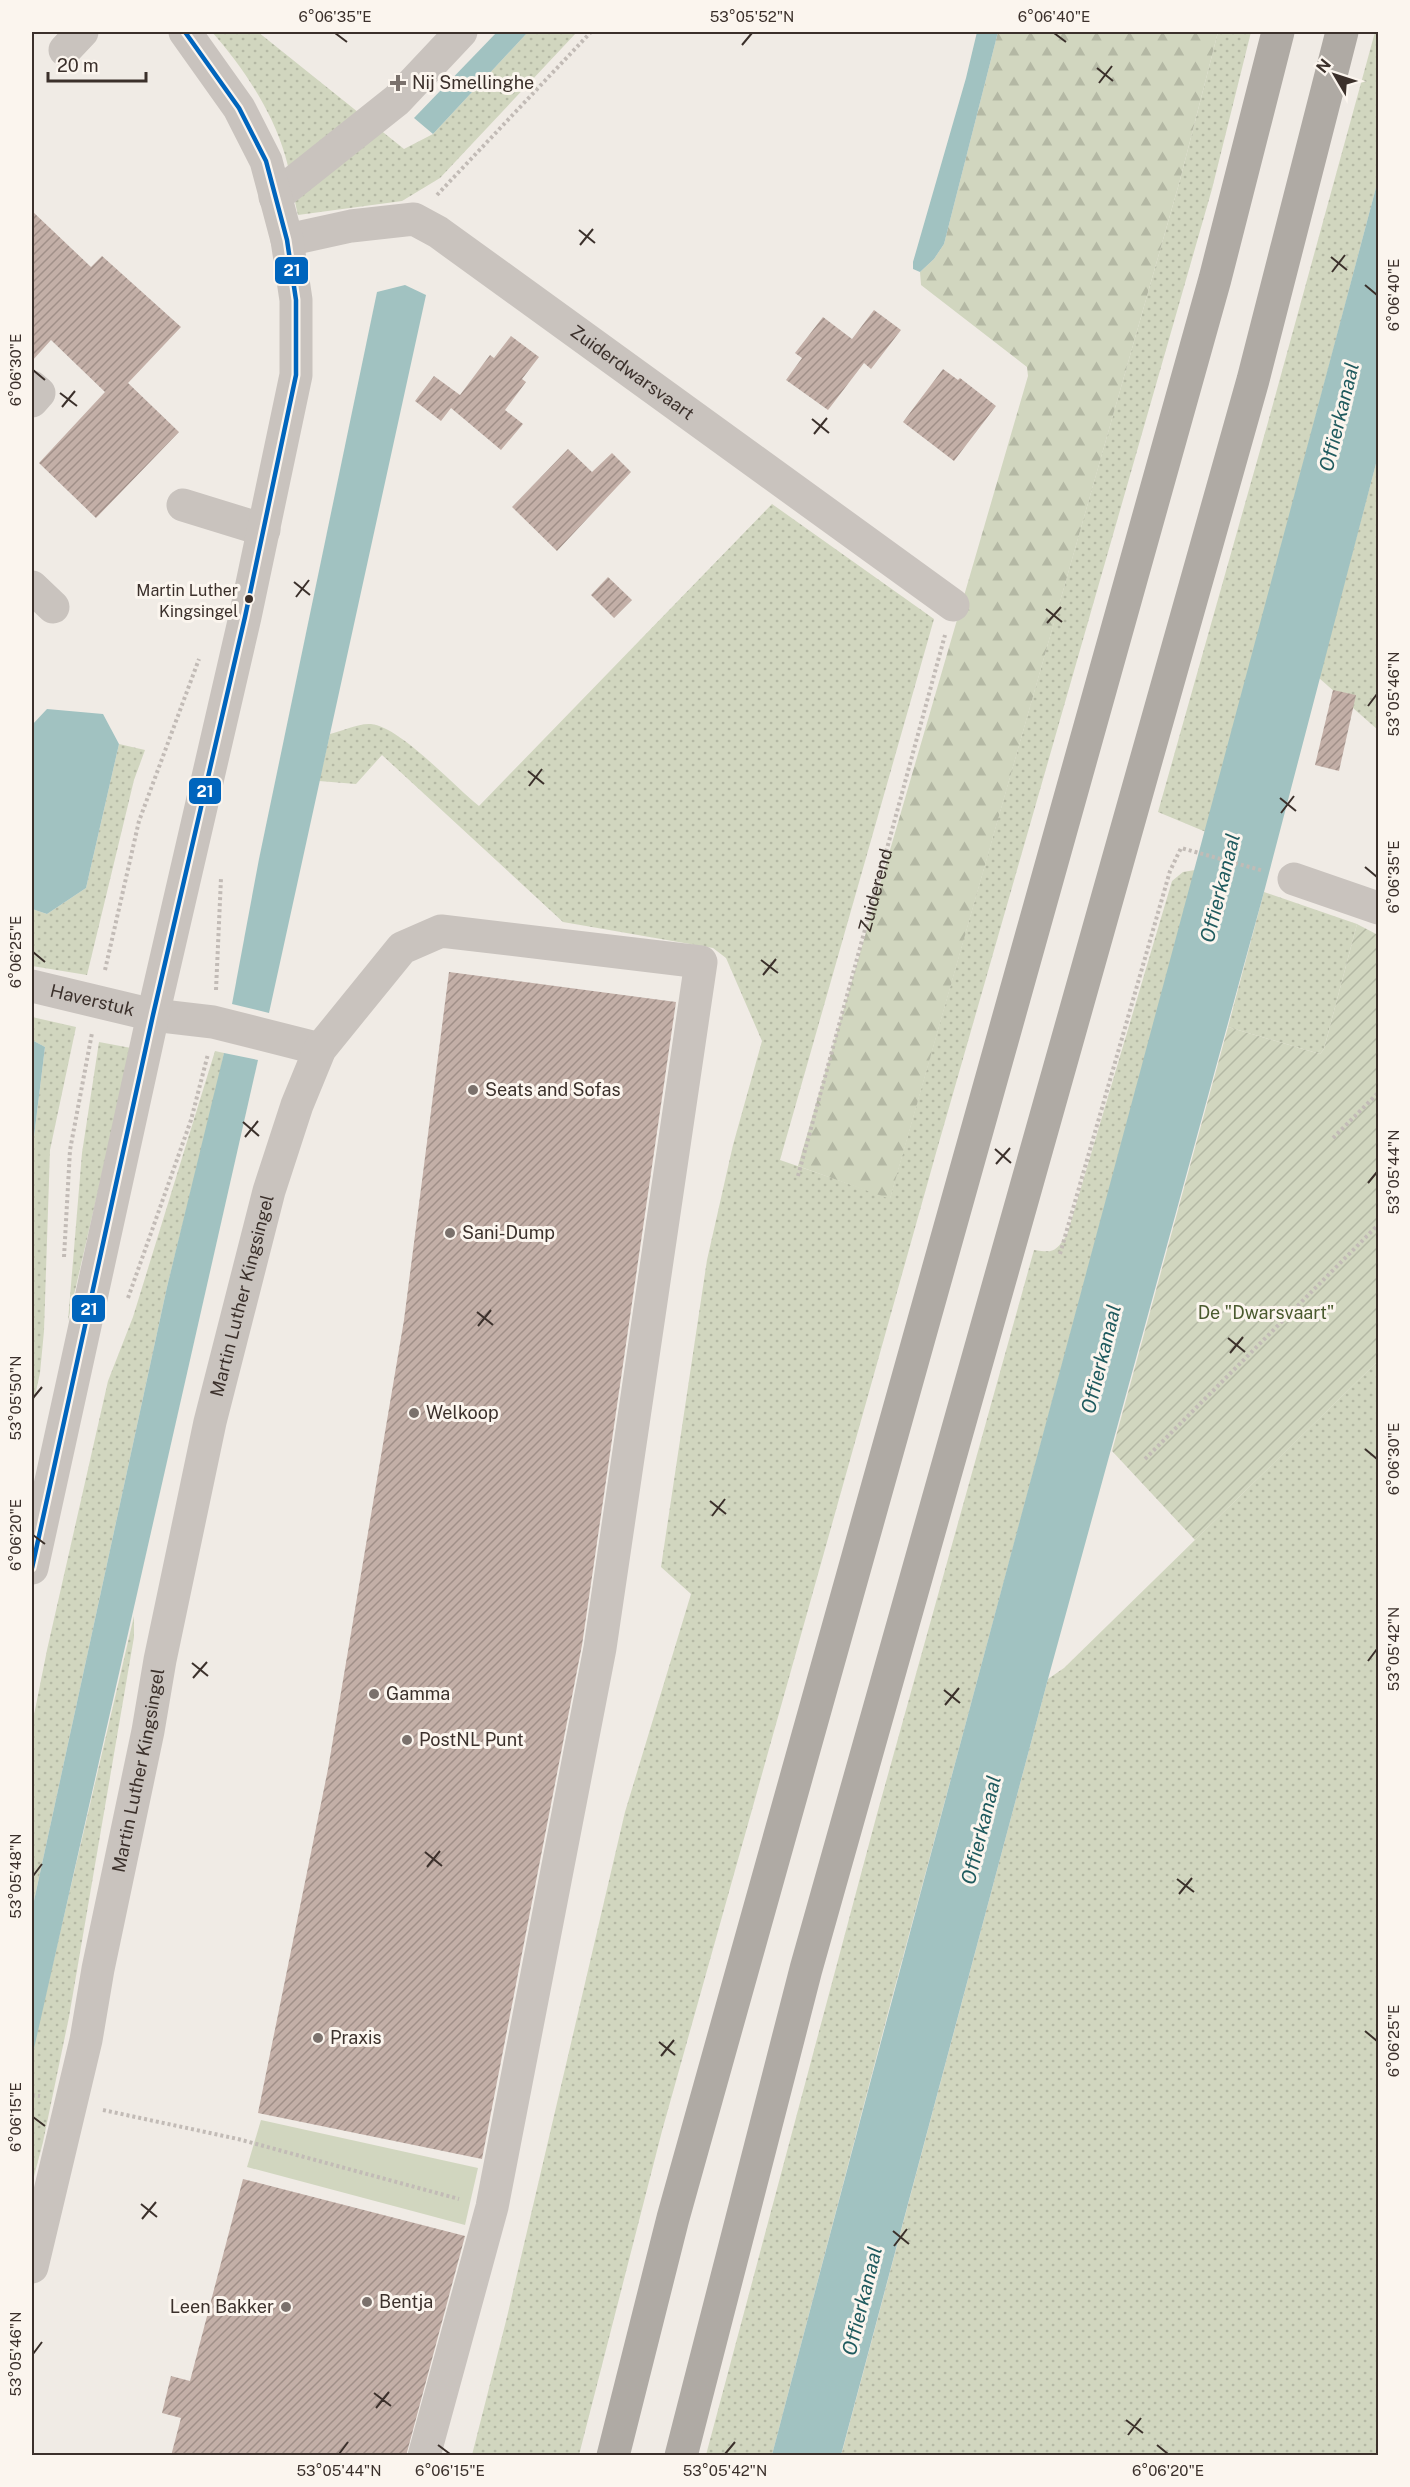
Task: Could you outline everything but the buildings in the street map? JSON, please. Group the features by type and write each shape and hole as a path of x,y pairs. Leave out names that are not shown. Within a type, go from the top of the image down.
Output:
{"highway":[{"path":"613,2456 673,2218 1206,313 1278,32"},
{"path":"681,2456 806,1969 1250,391 1342,32"}],"street":[{"path":"32,1568 153,1015 264,530 296,375 296,300 287,240 266,161 239,108 185,32"},
{"path":"275,197 398,100 461,32"},
{"path":"287,240 351,226 414,219"},
{"name":"Zuiderdwarsvaart","path":"414,219 438,232 953,605"},
{"path":"183,505 264,530"},
{"path":"1281,875 1329,889 1378,908"},
{"name":"Martin Luther Kingsingel","path":"32,2267 86,2040 160,1660 213,1412 269,1191 297,1105 320,1049 402,948 441,931 702,962 600,1648 492,2207"},
{"name":"Haverstuk","path":"32,986 153,1015"},
{"path":"153,1015 213,1022 320,1049"},
{"path":"424,2456 492,2207"}],"path":[{"path":"414,219 591,32"},
{"name":"Zuiderend","path":"798,1176 953,605"},
{"path":"1060,1254 1170,871 1181,848 1281,875"},
{"path":"125,1304 191,1120 207,1067 213,1022 221,869"},
{"path":"1333,1138 1378,1093"},
{"path":"1145,1459 1378,1225"},
{"path":"70,2103 238,2139 492,2207"}],"green space":[{"path":"212,32 258,32 404,149 433,134 528,32 577,32 440,178 402,201 298,215 287,162 272,122 245,74"},
{"path":"998,32 1218,32 1180,180 890,1199 798,1166 1028,376 1027,367 921,285 920,272 934,259 944,244"},
{"path":"1218,32 1251,32 1212,189 936,1153 662,2131 579,2455 472,2455 507,2317 625,1812 691,1594 661,1567 707,1260 733,1145 762,1041 726,958 713,948 563,922 382,755 356,784 319,781 330,734 366,724 383,727 411,746 479,806 772,504 934,619 780,1160 890,1198 1180,180"},
{"path":"1375,32 1378,32 1378,180 1206,832 1158,812"},
{"path":"1378,456 1378,730 1319,678"},
{"path":"119,744 145,750 134,780 87,975 32,966 32,909 47,914 86,888"},
{"path":"1195,870 889,2009 772,2455 706,2455 877,1814 1034,1250 1054,1250 1067,1235 1172,881 1183,872"},
{"path":"1264,892 1357,924 1324,1049 1320,1054 1228,1027"},
{"name":"De \"Dwarsvaart\"","path":"1357,924 1378,935 1378,1361 1195,1540 1112,1451 1228,1027 1320,1054 1324,1049"},
{"path":"32,1017 76,1027 50,1150 44,1331 40,1373 32,1410 32,1153 45,1047 32,1040"},
{"path":"99,1042 131,1048 68,1321 82,1153"},
{"path":"215,1051 224,1053 218,1083 167,1287 32,1910 32,1725 47,1650 108,1381 133,1317"},
{"path":"1378,1361 1378,2455 841,2456 1048,1679 1064,1668"},
{"path":"134,1616 134,1637 69,2017 32,2184 32,2053"},
{"path":"261,2120 478,2168 465,2225 247,2167"}],"water":[{"path":"497,32 528,32 433,134 414,118"},
{"path":"977,32 998,32 944,244 934,259 920,272 913,269 913,262"},
{"name":"Offierkanaal","path":"1378,180 1378,456 1264,892 1048,1679 841,2455 772,2455 922,1886"},
{"path":"405,285 426,295 269,1013 232,1004 259,859 377,292"},
{"path":"47,709 103,714 119,744 86,888 47,914 32,909 32,725"},
{"path":"32,1040 45,1047 32,1153"},
{"path":"224,1053 258,1060 33,2053 32,1910 167,1287"}],"transit line":[{"name":"21","path":"32,1568 153,1015 245,617 296,375 296,300 287,240 266,161 239,108 185,32"}],"place":[{"name":"Nij Smellinghe","path":"398,83"},
{"name":"Martin Luther Kingsingel","path":"249,599"},
{"name":"Seats and Sofas","path":"473,1090"},
{"name":"Sani-Dump","path":"450,1233"},
{"name":"Welkoop","path":"414,1413"},
{"name":"Gamma","path":"374,1694"},
{"name":"PostNL Punt","path":"407,1740"},
{"name":"Praxis","path":"318,2038"},
{"name":"Bentja","path":"367,2302"},
{"name":"Leen Bakker","path":"286,2307"}]}
